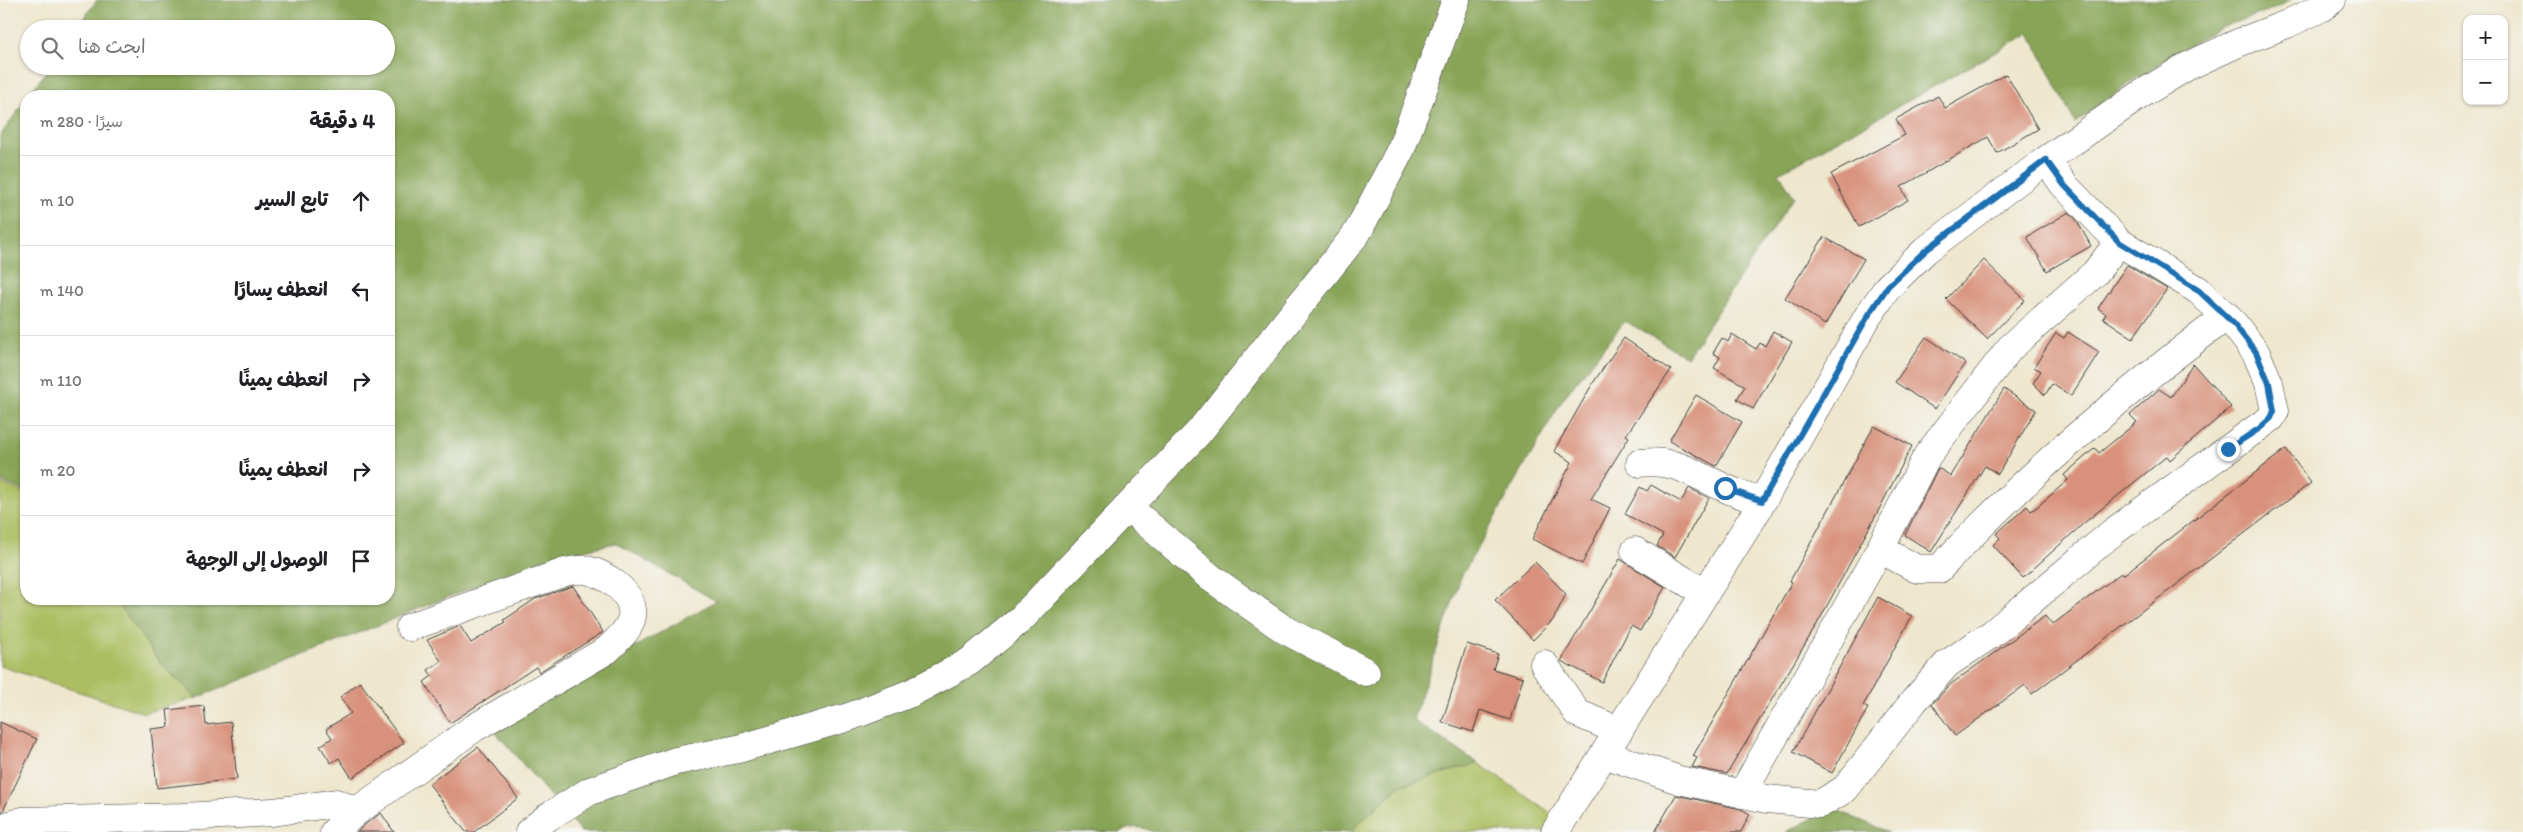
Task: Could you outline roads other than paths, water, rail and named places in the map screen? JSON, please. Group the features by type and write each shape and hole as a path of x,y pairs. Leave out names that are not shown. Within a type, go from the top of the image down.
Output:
{"street":[{"path":"529,832 548,817 590,791 676,761 738,749 849,717 911,693 969,662 1021,619 1200,432 1357,233 1401,149 1456,0"},
{"path":"1555,832 1762,501 1868,316 1888,286 1926,250 2046,160 2140,95 2186,67 2238,43 2287,24 2321,8 2332,0"},
{"path":"1604,754 1679,780 1766,800 1820,804 1833,798 1845,789 1914,701 1947,664 1993,633 2114,532 2271,418 2274,411 2273,400 2260,360 2227,316 2186,281 2119,242 2064,185 2046,160"},
{"path":"1742,794 1880,548 1927,456 2010,348 2095,273 2119,242"},
{"path":"1880,548 1917,569 1938,569 1991,513 2156,368 2227,316"},
{"path":"1640,463 1657,460 1692,470 1725,488 1762,501"},
{"path":"1129,508 1211,578 1285,630 1366,672"},
{"path":"1635,551 1705,593"},
{"path":"334,832 357,811 474,728 607,650 625,632 632,615 629,600 621,589 603,576 585,570 565,572 410,627"},
{"path":"1544,664 1577,713 1618,731"},
{"path":"0,828 22,820 203,816 273,812 336,803 357,811"}]}
